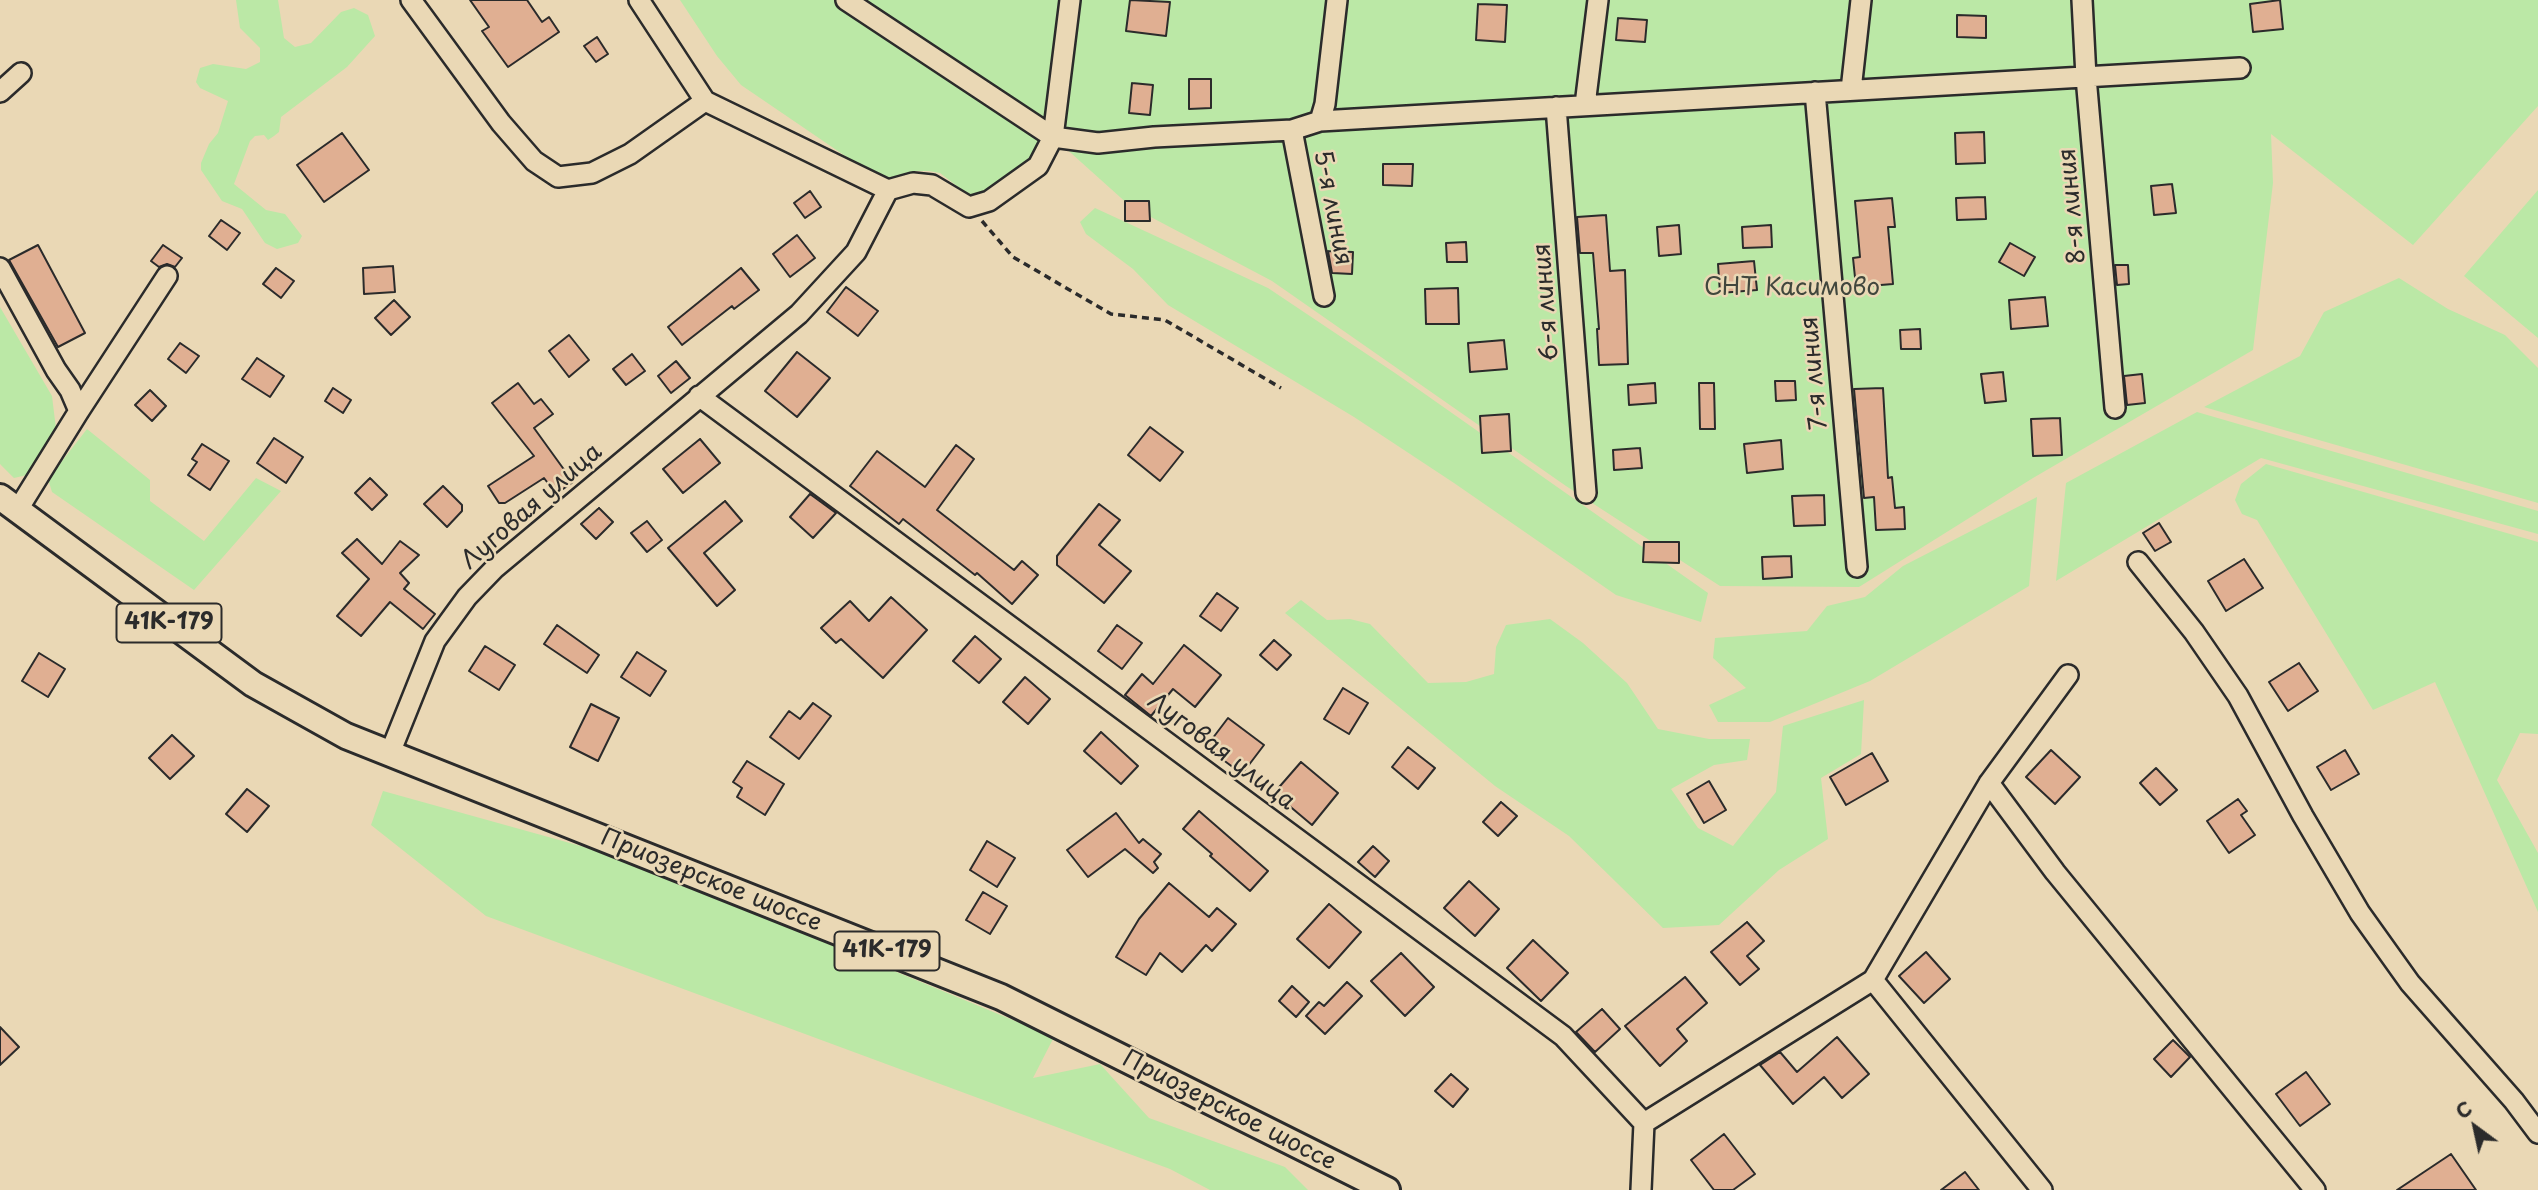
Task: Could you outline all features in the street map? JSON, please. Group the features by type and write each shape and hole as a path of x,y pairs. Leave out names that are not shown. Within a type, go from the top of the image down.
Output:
{"main road":[{"name":"Приозерское шоссе","path":"9,504 253,684 346,736 1001,997 1387,1190"}],"street":[{"path":"411,0 501,123 534,161 558,177 592,173 630,154 705,101"},
{"path":"639,0 705,101 888,191 913,183 932,185 969,207 989,201 1038,166 1053,136 1070,0"},
{"path":"846,0 1053,136 1098,143 1154,137 1292,130 1320,121 2240,68"},
{"name":"5-я линия","path":"1320,121 1325,104 1337,0"},
{"path":"1585,105 1598,0"},
{"path":"1851,90 1861,0"},
{"name":"8-я линия","path":"2082,0 2086,76 2115,408"},
{"path":"0,92 21,73"},
{"name":"7-я линия","path":"1815,92 1857,567"},
{"name":"6-я линия","path":"1556,107 1586,493"},
{"name":"5-я линия","path":"1292,130 1324,296"},
{"name":"Луговая улица","path":"380,750 435,641 467,597 495,568 799,314 856,252 888,191"},
{"path":"0,268 34,332 70,390 79,411"},
{"path":"9,504 79,411 167,276"},
{"name":"Луговая улица","path":"699,396 1563,1036 1644,1123"},
{"path":"2138,562 2194,632 2238,696 2303,817 2360,913 2410,984 2514,1101 2538,1133"},
{"path":"1641,1190 1644,1123 1873,980 1989,783 2068,675"},
{"path":"1989,783 2055,872 2315,1190"},
{"path":"1873,980 2042,1190"}],"path":[{"path":"969,207 1013,257 1111,314 1165,320 1281,388"}],"green space":[{"path":"236,0 278,0 284,38 295,47 311,43 341,12 354,8 368,15 375,36 347,67 281,117 279,132 268,140 264,135 255,136 250,141 234,184 266,210 285,214 302,236 298,243 277,249 265,243 242,209 222,201 201,170 201,163 209,144 218,133 228,101 200,88 196,82 200,68 213,64 246,69 260,62 260,48 240,28"},
{"name":"СНТ Касимово","path":"680,0 2538,0 2538,106 2413,245 2271,134 2273,183 2253,350 2033,478 1859,587 1720,586 1566,486 1272,281 1130,206 1062,145 1032,162 988,195 971,197 940,173 929,171 915,171 896,179 879,179 741,85 717,56"},
{"path":"2538,190 2538,338 2464,276"},
{"path":"1095,208 1268,288 1395,373 1708,593 1701,622 1616,595 1354,417 1168,305 1133,269 1086,234 1080,222"},
{"path":"2399,278 2448,309 2505,335 2538,368 2538,503 2204,407 2300,356 2324,312"},
{"path":"0,307 52,396 56,429 27,475 14,478 0,464"},
{"path":"2197,412 2538,511 2538,534 2261,458 2056,581 2066,483"},
{"path":"87,429 150,480 150,501 204,541 256,478 281,491 194,590 52,492 48,479"},
{"path":"2266,464 2538,542 2538,734 2520,733 2497,780 2538,853 2538,912 2435,682 2373,710 2257,520 2242,514 2235,500 2241,484"},
{"path":"2037,497 2029,586 1870,681 1770,722 1718,722 1709,705 1746,688 1713,658 1715,638 1807,631 1827,606 1865,597 1903,566"},
{"path":"1301,600 1327,620 1350,619 1370,624 1428,683 1466,682 1494,674 1496,647 1506,625 1550,619 1583,643 1627,683 1658,729 1709,739 1750,739 1747,760 1714,765 1671,789 1698,828 1733,846 1776,792 1783,726 1864,700 1861,754 1821,778 1828,839 1779,870 1719,925 1663,928 1569,836 1495,786 1285,613"},
{"path":"383,791 613,855 1054,1037 1033,1078 1100,1064 1149,1118 1285,1167 1308,1190 1210,1190 1170,1169 486,916 371,825"}],"building":[{"path":"470,0 527,0 542,22 549,17 559,32 508,67 482,31 489,27"},
{"path":"1130,0 1170,2 1166,36 1126,31"},
{"path":"2280,0 2283,29 2253,32 2250,4"},
{"path":"1478,4 1507,5 1505,42 1476,40"},
{"path":"1957,15 1986,16 1986,38 1957,37"},
{"path":"1618,18 1647,20 1645,42 1616,40"},
{"path":"597,37 608,54 596,62 584,46"},
{"path":"1189,79 1211,79 1211,108 1189,109"},
{"path":"1132,83 1153,85 1150,115 1129,113"},
{"path":"1984,132 1985,163 1956,164 1955,133"},
{"path":"342,133 369,170 324,202 297,165"},
{"path":"1383,164 1413,164 1412,186 1383,185"},
{"path":"2172,184 2176,213 2154,215 2151,186"},
{"path":"810,191 821,207 805,218 794,203"},
{"path":"1985,197 1986,219 1957,220 1956,198"},
{"path":"1892,198 1895,227 1888,227 1893,284 1856,287 1853,258 1860,257 1855,201"},
{"path":"1125,201 1149,201 1150,221 1125,221"},
{"path":"1606,215 1610,271 1625,270 1628,364 1599,365 1593,253 1580,253 1577,217"},
{"path":"221,220 240,233 227,250 209,236"},
{"path":"1679,225 1681,254 1659,256 1657,227"},
{"path":"1771,225 1772,247 1743,248 1742,227"},
{"path":"797,235 815,258 790,277 773,254"},
{"path":"1466,242 1467,262 1447,262 1446,243"},
{"path":"2010,243 2035,257 2024,276 1999,262"},
{"path":"38,245 85,333 58,347 9,260"},
{"path":"163,245 182,258 175,267 167,264 159,267 151,261"},
{"path":"1328,251 1353,252 1352,274 1332,273"},
{"path":"1754,261 1757,290 1720,293 1718,264"},
{"path":"2115,265 2128,265 2129,284 2117,285"},
{"path":"393,266 395,292 364,294 363,268"},
{"path":"276,268 294,281 281,298 263,284"},
{"path":"741,268 759,290 734,309 732,306 682,345 668,327"},
{"path":"846,287 878,311 858,336 827,312"},
{"path":"1458,288 1459,324 1426,324 1425,289"},
{"path":"2045,297 2048,326 2011,329 2009,300"},
{"path":"394,300 410,317 391,335 375,318"},
{"path":"1920,329 1921,349 1901,349 1900,330"},
{"path":"569,335 589,360 569,377 549,351"},
{"path":"1504,340 1507,369 1470,372 1468,343"},
{"path":"180,343 199,356 186,373 168,359"},
{"path":"797,352 830,378 797,417 765,391"},
{"path":"632,354 645,371 626,385 613,369"},
{"path":"257,358 284,376 270,397 242,379"},
{"path":"676,361 690,378 671,393 658,376"},
{"path":"2003,372 2006,401 1985,403 1981,374"},
{"path":"2142,374 2145,403 2127,405 2124,376"},
{"path":"1775,381 1795,381 1796,400 1776,401"},
{"path":"518,383 534,404 541,399 553,414 534,428 573,482 556,494 544,478 505,503 499,503 488,486 534,456 492,403"},
{"path":"1655,383 1656,403 1629,405 1628,385"},
{"path":"1699,383 1714,383 1715,429 1700,429"},
{"path":"333,388 351,400 343,413 325,401"},
{"path":"1883,388 1888,478 1892,477 1895,508 1904,507 1905,529 1876,530 1874,497 1864,498 1854,389"},
{"path":"150,390 166,406 152,421 135,405"},
{"path":"1509,414 1511,451 1482,453 1480,416"},
{"path":"2060,418 2062,455 2033,456 2031,419"},
{"path":"1150,427 1183,452 1160,481 1128,455"},
{"path":"274,438 303,457 286,483 257,463"},
{"path":"700,439 720,463 683,493 663,469"},
{"path":"1781,440 1783,469 1747,473 1744,444"},
{"path":"202,444 229,461 210,490 188,475 197,462 192,459"},
{"path":"956,445 974,459 937,510 1014,570 1022,561 1038,575 1012,604 977,573 975,575 903,519 899,524 850,486 877,451 925,487"},
{"path":"1640,448 1642,468 1614,470 1613,450"},
{"path":"370,478 387,495 372,510 355,493"},
{"path":"443,486 462,505 462,511 447,527 424,504"},
{"path":"810,494 836,513 813,538 790,517"},
{"path":"1824,495 1825,525 1794,526 1792,496"},
{"path":"725,501 742,521 704,553 735,590 717,606 668,548"},
{"path":"1099,504 1120,520 1099,545 1131,571 1104,603 1057,565 1057,556"},
{"path":"599,508 613,522 596,539 581,524"},
{"path":"647,521 662,540 647,552 631,533"},
{"path":"2159,523 2171,542 2155,551 2143,533"},
{"path":"357,539 382,564 400,541 419,555 400,573 409,583 404,589 435,614 423,629 390,602 361,636 337,616 369,579 342,553"},
{"path":"1644,542 1679,542 1679,563 1643,562"},
{"path":"1791,556 1792,577 1763,579 1762,557"},
{"path":"2244,559 2263,588 2226,611 2208,581"},
{"path":"1217,593 1238,608 1221,631 1200,616"},
{"path":"891,597 927,630 883,678 841,639 836,643 821,628 850,601 869,621"},
{"path":"557,625 599,655 587,673 544,644"},
{"path":"1117,625 1142,643 1122,669 1098,651"},
{"path":"975,636 1001,659 979,683 953,661"},
{"path":"1274,640 1291,655 1277,670 1260,655"},
{"path":"1184,645 1221,675 1195,707 1173,689 1151,716 1125,695 1142,674 1153,684"},
{"path":"485,646 515,665 499,690 469,671"},
{"path":"637,652 666,671 650,696 621,677"},
{"path":"39,653 65,669 48,697 22,681"},
{"path":"2299,663 2318,691 2288,711 2269,682"},
{"path":"1025,677 1050,699 1028,724 1003,702"},
{"path":"1343,688 1368,703 1349,734 1324,719"},
{"path":"813,703 831,716 799,759 770,737 789,711 800,719"},
{"path":"591,704 619,718 598,761 570,747"},
{"path":"1228,718 1264,745 1242,774 1206,747"},
{"path":"1101,732 1138,766 1121,784 1084,751"},
{"path":"172,735 194,756 170,779 149,758"},
{"path":"1408,747 1435,768 1418,789 1392,767"},
{"path":"2051,750 2080,777 2055,804 2026,777"},
{"path":"2345,750 2359,774 2331,790 2317,767"},
{"path":"1872,753 1888,781 1846,805 1830,777"},
{"path":"747,761 784,784 765,815 737,797 742,788 733,782"},
{"path":"1301,762 1338,793 1312,825 1274,793"},
{"path":"2156,768 2177,790 2160,805 2140,783"},
{"path":"1709,781 1726,810 1704,823 1687,794"},
{"path":"247,789 269,806 247,832 226,814"},
{"path":"2238,799 2247,811 2241,815 2255,835 2229,853 2207,821"},
{"path":"1501,802 1517,816 1498,836 1483,822"},
{"path":"1199,811 1268,871 1250,891 1183,829"},
{"path":"1116,813 1139,843 1143,839 1161,854 1154,862 1158,868 1153,873 1125,849 1088,877 1067,850"},
{"path":"987,841 1015,858 997,887 970,870"},
{"path":"1373,846 1389,861 1375,877 1358,862"},
{"path":"1469,881 1499,909 1475,936 1444,908"},
{"path":"1169,883 1209,917 1217,908 1236,924 1212,951 1206,945 1182,972 1160,953 1146,975 1116,957 1139,919"},
{"path":"983,892 1007,906 990,934 966,920"},
{"path":"1329,904 1361,932 1329,968 1297,939"},
{"path":"1747,922 1764,941 1747,956 1759,969 1740,985 1711,952"},
{"path":"1533,940 1568,973 1541,1001 1507,968"},
{"path":"1926,952 1950,979 1924,1003 1899,976"},
{"path":"1401,953 1434,987 1405,1016 1371,981"},
{"path":"1685,977 1707,1003 1677,1029 1687,1041 1660,1066 1625,1026"},
{"path":"1347,982 1362,996 1325,1034 1306,1016 1319,1002 1324,1006"},
{"path":"1292,986 1309,1002 1296,1017 1279,1001"},
{"path":"1602,1009 1620,1029 1595,1052 1576,1032"},
{"path":"0,1027 19,1047 0,1065"},
{"path":"1837,1037 1869,1074 1842,1098 1824,1077 1793,1104 1760,1065 1780,1052 1797,1072"},
{"path":"2173,1040 2190,1057 2171,1077 2154,1059"},
{"path":"2306,1072 2330,1104 2300,1126 2276,1094"},
{"path":"1451,1074 1468,1089 1453,1107 1435,1091"},
{"path":"1724,1134 1755,1174 1733,1190 1714,1190 1691,1160"},
{"path":"2451,1154 2476,1190 2397,1190"},
{"path":"1965,1172 1979,1190 1941,1190"}]}
